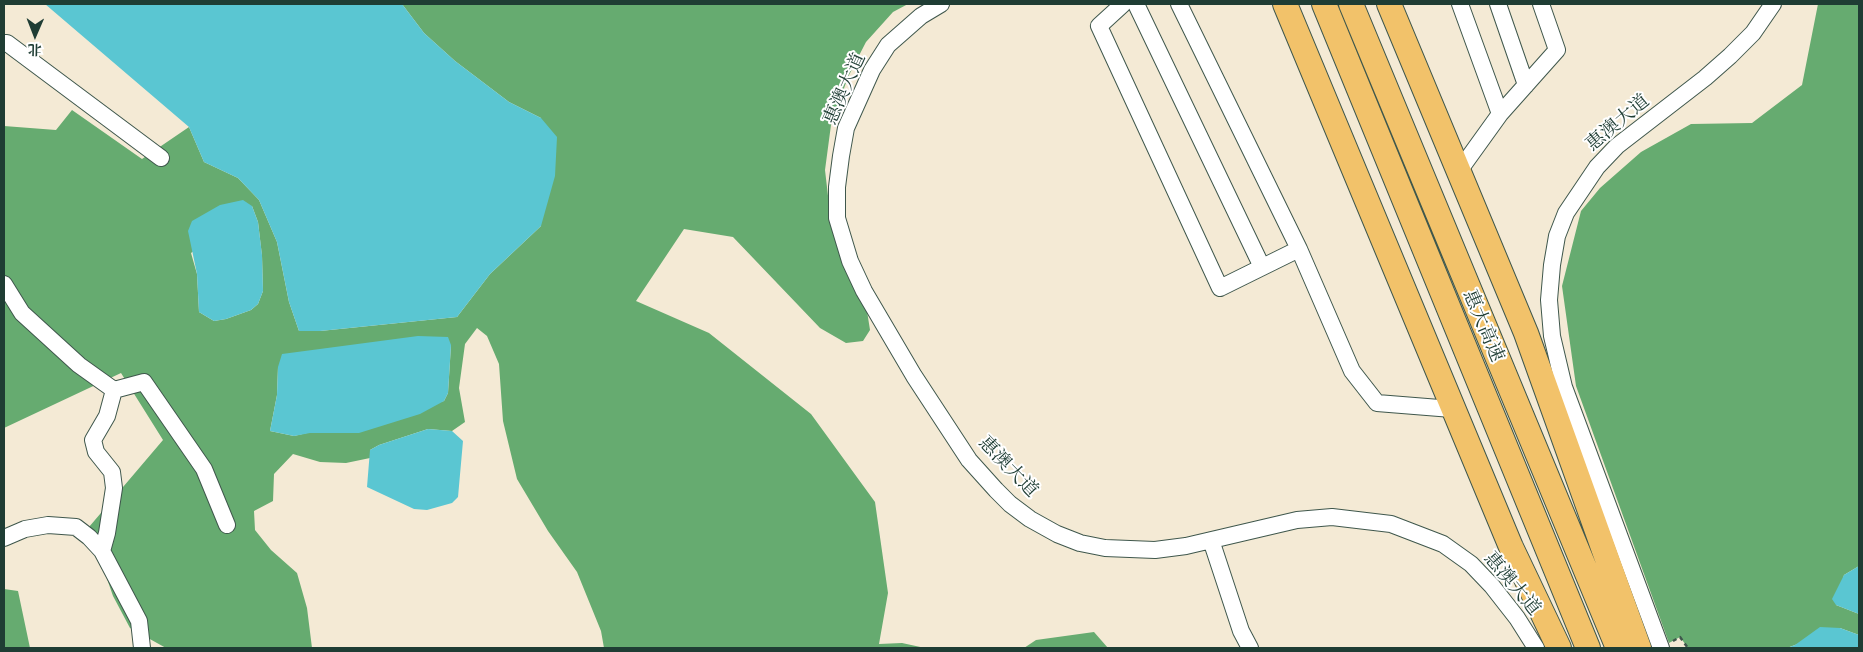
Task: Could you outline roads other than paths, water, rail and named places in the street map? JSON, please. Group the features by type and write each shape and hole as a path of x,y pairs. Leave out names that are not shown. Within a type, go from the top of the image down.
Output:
{"highway":[{"path":"1285,4 1452,409 1511,547 1559,648"},
{"name":"惠大高速","path":"1324,4 1588,648"},
{"name":"惠大高速","path":"1351,4 1618,648"},
{"path":"1389,4 1526,333 1639,648"}],"street":[{"name":"惠澳大道","path":"942,4 922,16 888,45 872,70 846,128 840,156 837,186 837,218 850,261 864,290 914,376 969,460 1010,504 1030,518 1057,534 1080,543 1105,548 1155,550 1186,546 1297,520 1332,517 1391,524 1443,544 1471,564 1518,618 1536,648"},
{"path":"1123,4 1099,26 1220,288 1299,249"},
{"path":"1136,4 1262,267"},
{"path":"1179,4 1299,249 1352,371 1377,404 1452,409"},
{"path":"1460,4 1500,114"},
{"path":"1498,4 1526,86"},
{"path":"1459,171 1500,114 1557,50 1541,4"},
{"name":"惠澳大道","path":"1662,648 1564,387 1552,336 1549,300 1557,236 1566,213 1597,167 1617,146 1705,78 1730,56 1753,32 1773,4"},
{"path":"4,43 8,43 160,158"},
{"path":"4,284 22,313 79,365 114,390"},
{"path":"114,390 144,382 204,469 227,525"},
{"path":"102,551 107,533 114,488 112,472 96,452 94,440 107,416 114,390"},
{"path":"4,538 25,529 48,525 76,527 89,537 102,551 139,621 142,648"},
{"path":"1211,540 1241,631 1250,648"}],"water":[{"path":"45,4 402,4 424,33 455,61 509,102 541,118 557,137 555,176 541,226 490,274 457,317 320,331 299,331 289,302 277,242 259,200 238,178 204,162 189,127"},
{"path":"243,200 252,206 258,222 262,255 263,291 258,304 251,310 226,319 214,321 199,312 197,274 188,231 192,221 220,205"},
{"path":"418,336 448,337 451,345 448,393 444,401 420,414 359,433 310,433 294,436 270,431 277,395 278,367 282,354"},
{"path":"428,429 452,431 463,441 458,497 452,503 427,510 414,509 367,487 370,450 379,445"},
{"path":"1859,566 1859,614 1836,605 1832,599 1844,575"},
{"path":"1820,627 1840,628 1859,635 1859,648 1787,648 1795,645"}]}
